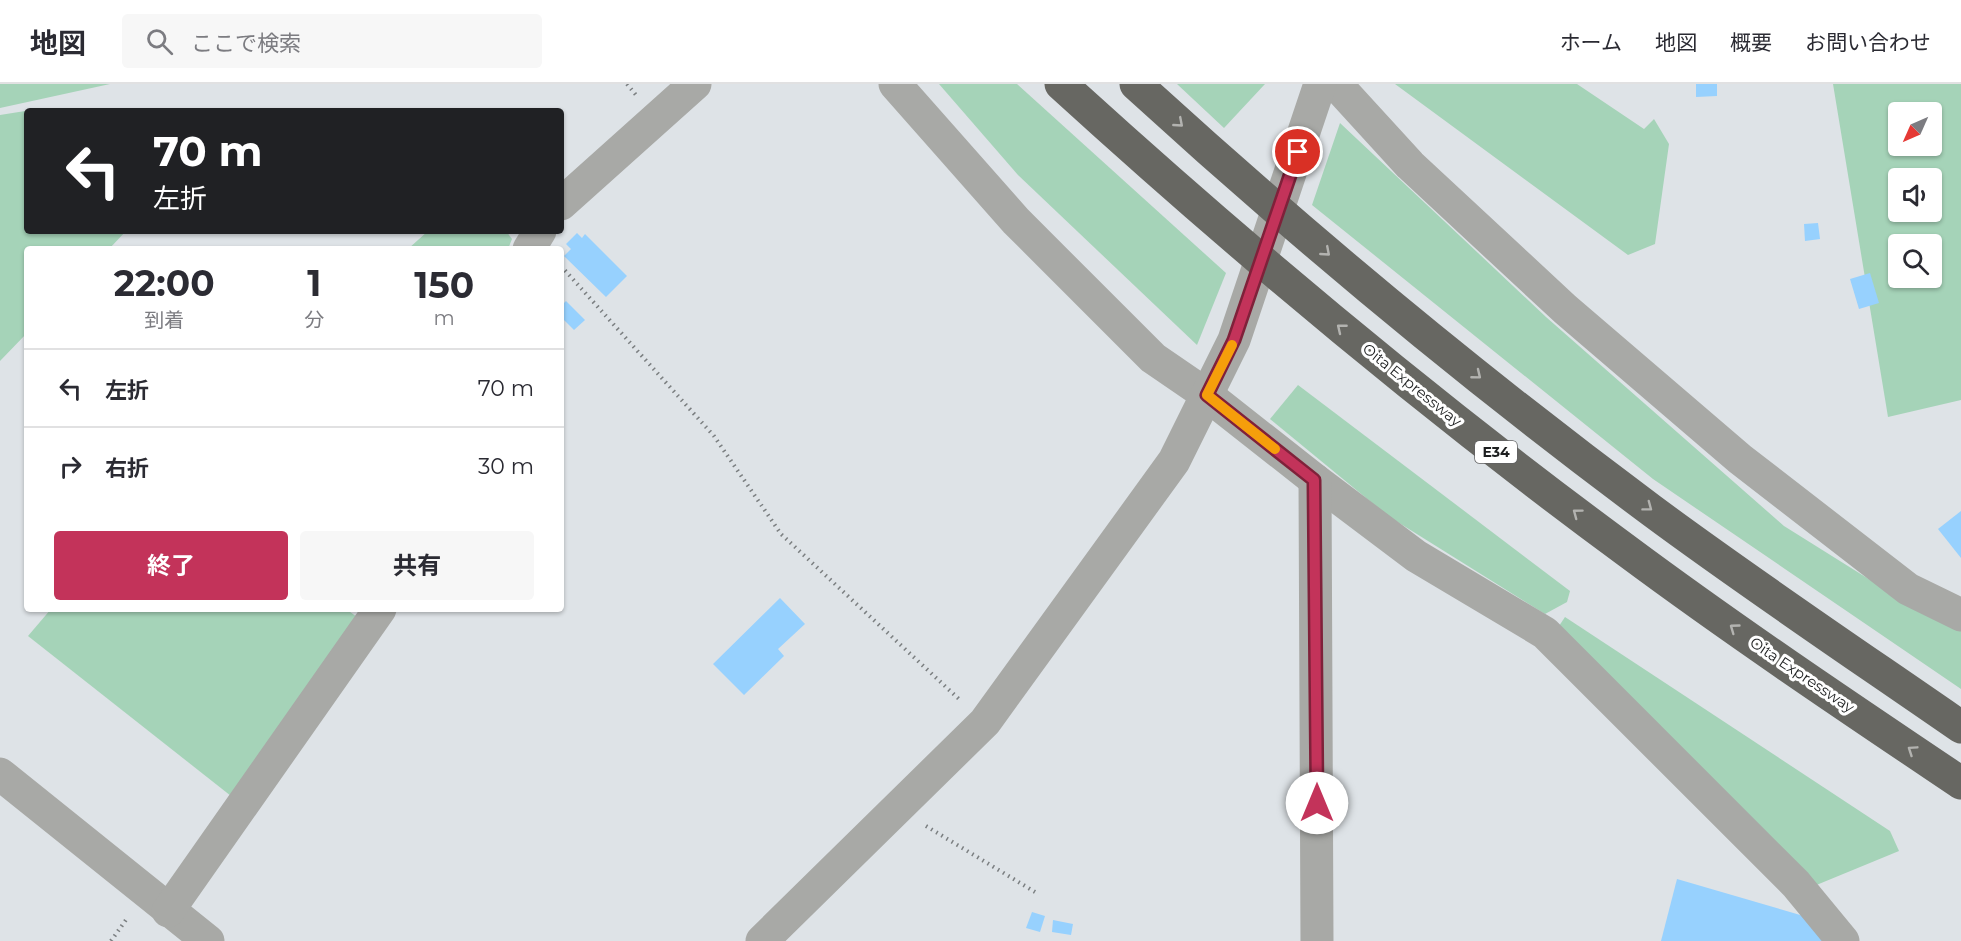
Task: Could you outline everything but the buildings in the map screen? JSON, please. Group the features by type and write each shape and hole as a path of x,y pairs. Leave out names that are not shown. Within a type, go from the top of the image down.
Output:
{"highway":[{"name":"Oita Expressway","path":"1061,84 1320,311 1486,445 1786,666 1961,783"},
{"path":"1136,84 1349,272 1518,408 1651,510 1961,727"}],"street":[{"path":"564,201 695,84"},
{"path":"895,84 1016,221 1153,358 1207,395 1314,480 1416,556 1545,633 1796,884 1843,941"},
{"path":"1336,84 1410,165 1565,309 1732,452 1908,589 1961,615"},
{"path":"762,941 985,722 1174,461 1234,340 1316,97"},
{"path":"1314,480 1317,941"},
{"path":"168,911 378,612"},
{"path":"0,774 208,941"}],"path":[{"path":"564,269 714,436 781,534 985,722"},
{"path":"897,809 1035,892"}],"green space":[{"path":"0,84 110,84 0,108"},
{"path":"939,84 1017,84 1226,273 1197,345 1018,175"},
{"path":"1177,84 1265,84 1224,128"},
{"path":"1395,84 1577,84 1644,129 1654,119 1669,144 1655,244 1628,255"},
{"path":"1833,84 1961,84 1961,400 1888,417"},
{"path":"24,111 24,234 123,234 112,246 24,246 24,336 0,361 0,115"},
{"path":"1340,123 1546,317 1784,526 1915,608 1961,628 1961,689 1653,479 1312,205"},
{"path":"425,234 508,234 512,239 509,246 411,246"},
{"path":"1298,385 1570,591 1567,602 1545,614 1388,516 1270,419"},
{"path":"48,612 350,612 357,617 231,796 28,636"},
{"path":"1565,617 1890,831 1899,851 1814,886 1555,632"}],"slow traffic":[{"path":"1232,345 1207,395 1275,449"}],"route":[{"path":"1298,152 1234,340 1207,395 1314,480 1317,803"}]}
